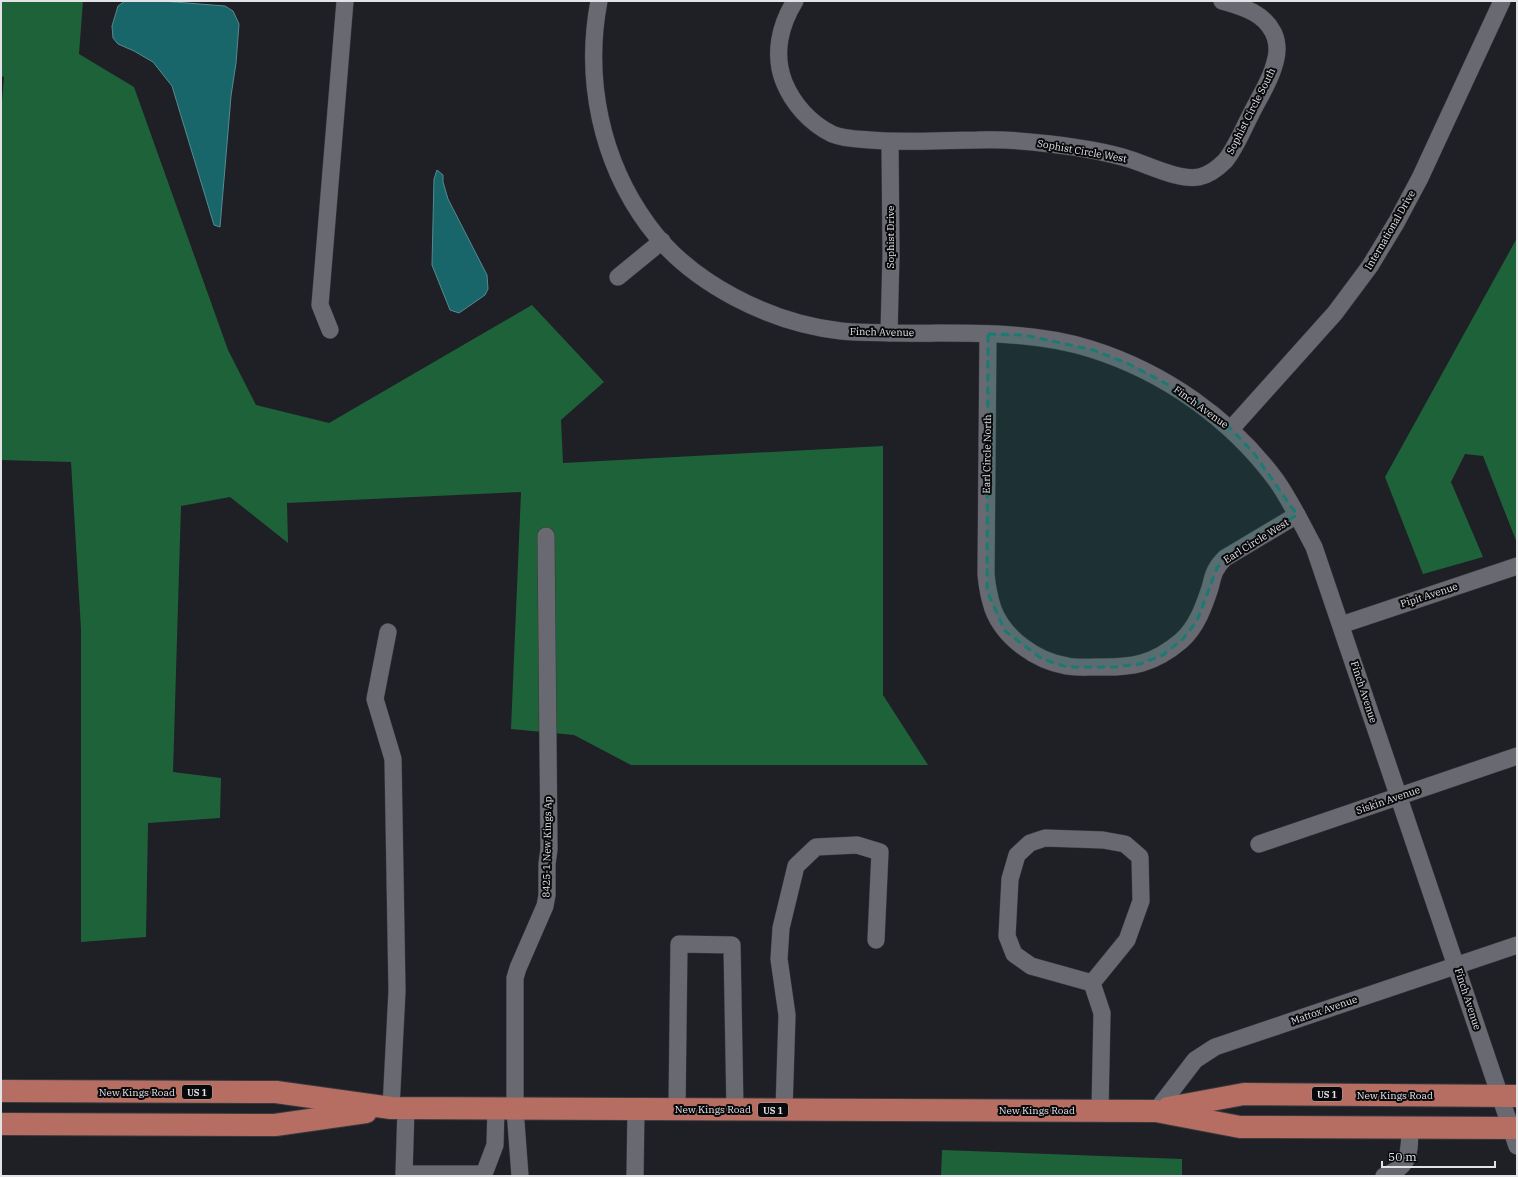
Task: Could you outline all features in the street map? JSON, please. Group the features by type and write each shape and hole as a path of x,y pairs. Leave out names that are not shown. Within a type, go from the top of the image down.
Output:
{"highway":[{"name":"New Kings Road","path":"1,1091 276,1092 398,1108 1156,1111 1240,1127 1410,1128 1515,1134"},
{"name":"New Kings Road","path":"1156,1111 1244,1094 1509,1096"},
{"name":"New Kings Road","path":"1,1124 274,1124 398,1108"}],"street":[{"path":"330,330 320,305 345,1"},
{"name":"Finch Avenue","path":"599,1 595,23 593,53 594,86 607,146 630,197 649,226 676,256 700,275 722,290 775,315 808,326 843,332 1024,335 1063,341 1093,350 1129,364 1162,380 1190,397 1231,429 1253,452 1272,476 1297,515 1314,547 1456,965 1509,1096 1515,1134"},
{"name":"Sophist Circle West","path":"795,1 786,15 780,35 779,56 781,75 789,94 800,109 816,124 833,134 850,139 890,142 979,140 1031,142 1074,147 1128,158 1189,178 1201,177"},
{"name":"Sophist Circle South","path":"1201,177 1214,171 1226,159 1236,143 1271,74 1277,51 1277,45 1273,32 1263,19 1250,10 1222,1"},
{"name":"International Drive","path":"1231,429 1335,313 1370,266 1396,223 1420,178 1502,1"},
{"name":"Sophist Drive","path":"888,332 891,255 890,142"},
{"path":"618,278 662,241"},
{"name":"Earl Circle North","path":"986,574 988,334"},
{"name":"Earl Circle West","path":"986,574 987,592 993,611 1005,631 1023,647 1042,659 1067,666 1115,667 1140,664 1163,655 1183,639 1197,620 1217,568 1225,558 1297,515"},
{"name":"8425-1 New Kings Ap","path":"520,1176 505,1109 515,978 545,906 547,895 547,864 549,850 546,536"},
{"name":"Pipit Avenue","path":"1341,625 1517,566"},
{"path":"388,632 375,699 393,759 398,1108 404,1174 484,1174 491,1158 505,1109"},
{"name":"Siskin Avenue","path":"1260,844 1517,756"},
{"path":"1045,838 1103,840 1125,844 1140,857 1141,901 1127,940 1092,983 1032,966 1014,954 1007,936 1010,879 1017,855 1030,843 1045,838"},
{"path":"784,1110 787,1015 780,959 781,928 796,866 816,847 857,844 880,852 876,940"},
{"path":"677,1109 679,944 732,945 735,1109"},
{"name":"Mattox Avenue","path":"1156,1111 1195,1060 1215,1047 1517,945"},
{"path":"1092,983 1102,1013 1100,1111"},
{"path":"635,1176 636,1109"},
{"path":"1384,1176 1396,1172 1405,1162 1409,1150 1410,1128"}],"highlighted area":[{"path":"988,334 1024,335 1093,350 1129,364 1191,397 1231,429 1253,452 1297,515 1225,558 1217,568 1197,621 1183,639 1163,655 1140,664 1115,667 1067,667 1042,659 1005,631 987,591"}],"green space":[{"path":"1,1 83,1 79,54 134,87 228,350 256,405 329,423 532,305 604,382 561,420 563,463 883,446 883,695 928,765 631,765 574,735 511,729 521,492 287,503 288,543 230,497 181,506 173,772 221,778 220,818 148,823 146,937 81,942 81,629 71,462 1,460 1,114 4,77 1,76"},
{"path":"1517,238 1517,543 1483,456 1465,454 1451,482 1483,557 1423,574 1385,477"},
{"path":"942,1150 1182,1159 1182,1176 941,1176"}],"water":[{"path":"125,1 162,1 225,6 233,11 239,24 236,63 231,96 220,227 214,225 172,86 153,62 118,44 113,38 112,26 118,6"},
{"path":"437,170 443,175 443,182 448,199 487,275 488,289 485,295 459,313 450,310 432,265 434,179"}]}
